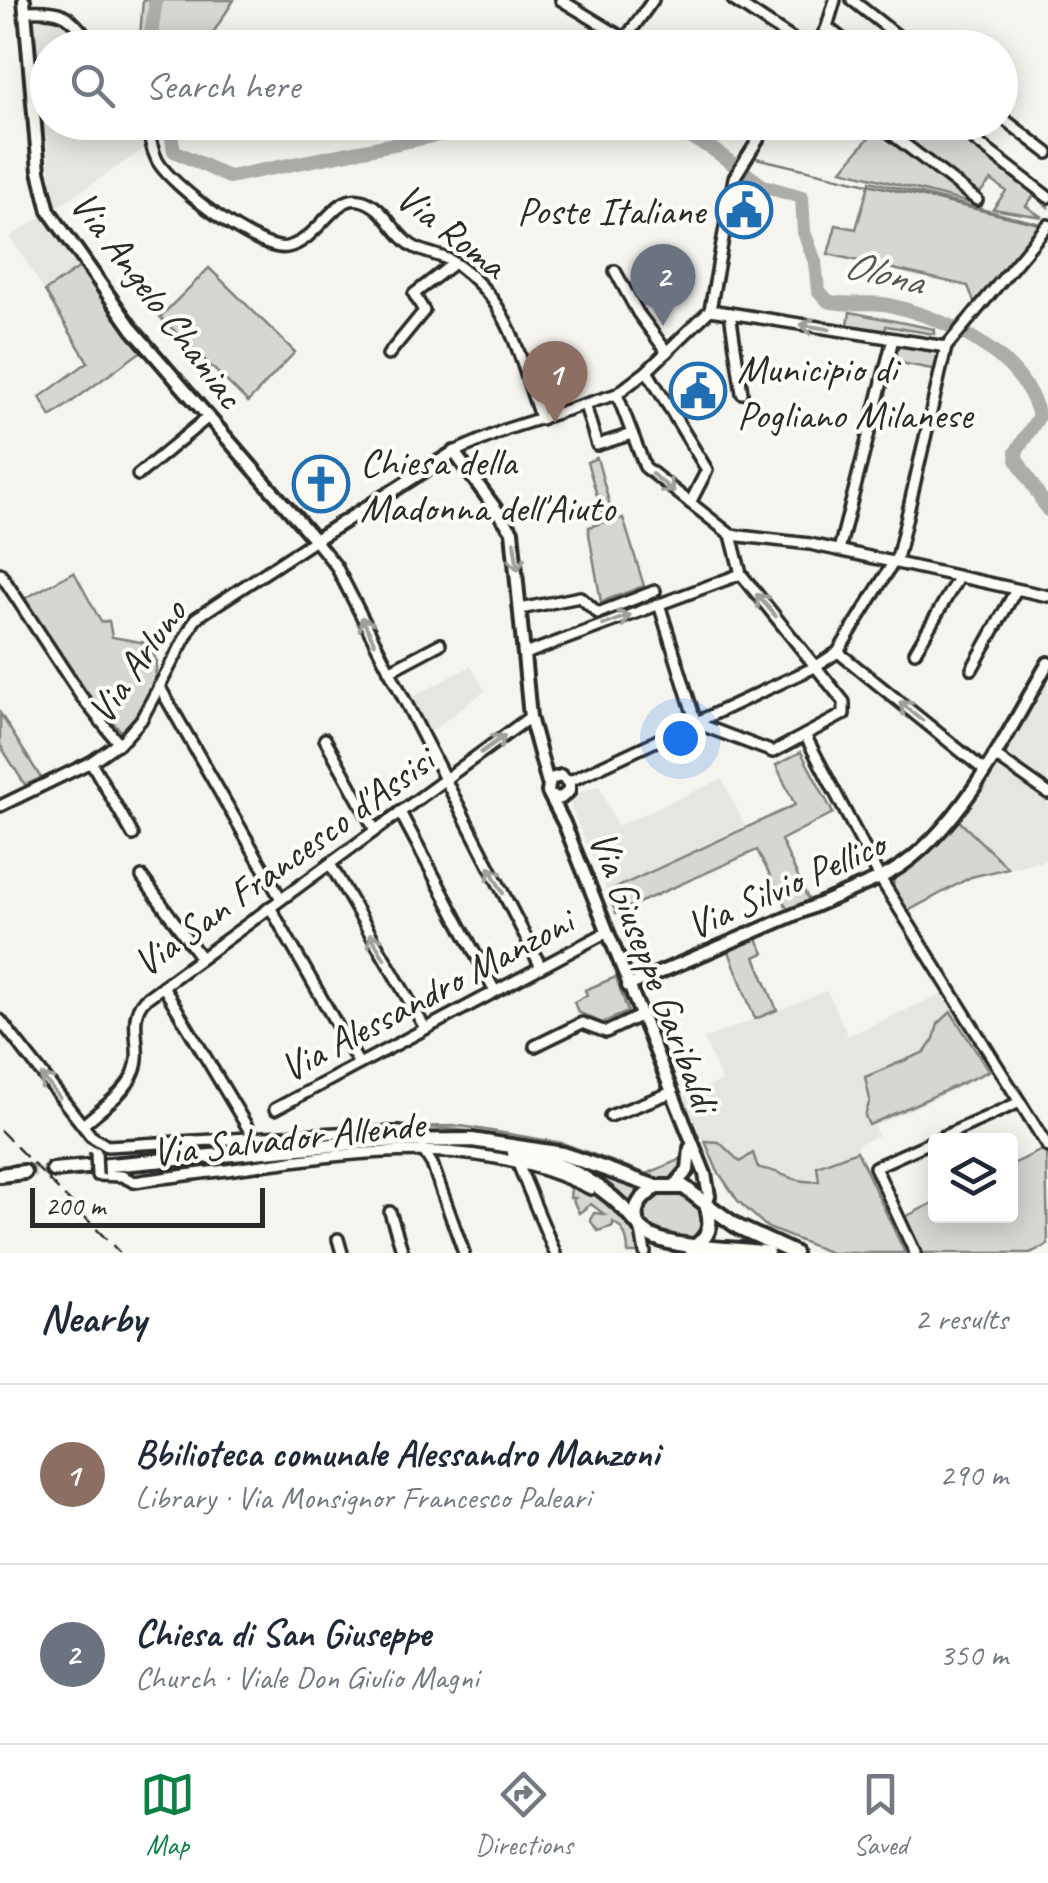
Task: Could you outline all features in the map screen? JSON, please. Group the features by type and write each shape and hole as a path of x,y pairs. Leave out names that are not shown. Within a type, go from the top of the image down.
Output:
{"main road":[{"path":"53,1170 326,1144 438,1143 537,1148 656,1187 675,1185 691,1190 738,1227 794,1253"},
{"path":"438,1143 536,1157 558,1164 599,1186 665,1248 767,1253"},
{"path":"0,1175 24,1172"},
{"path":"640,1228 638,1205 656,1187"},
{"path":"685,1251 710,1232 706,1204"}],"street":[{"path":"561,0 611,30"},
{"path":"632,30 653,0"},
{"path":"733,0 779,30"},
{"path":"825,30 835,0"},
{"path":"852,0 890,30"},
{"path":"26,6 65,14 80,30"},
{"name":"Via Angelo Chaniac","path":"26,6 30,57"},
{"path":"827,27 831,30"},
{"path":"1018,130 1048,153"},
{"name":"Via Angelo Chaniac","path":"37,140 39,171 49,210 134,330 315,540"},
{"name":"Via Roma","path":"152,140 157,160 168,176 253,240 282,248 297,244 310,238 334,209 352,198 375,207 411,245 454,263 494,299 506,319 540,419"},
{"path":"541,967 336,566 315,540 454,452 617,394 647,371 710,310 734,178 758,140"},
{"path":"899,140 977,200"},
{"path":"974,140 1048,197"},
{"path":"548,783 566,779 696,723 815,668 838,652 892,564 903,536 946,347 1048,225"},
{"path":"388,355 424,312 414,294 454,263"},
{"path":"615,271 638,313 667,352"},
{"path":"710,310 946,347"},
{"path":"730,314 742,393"},
{"path":"839,550 893,339"},
{"path":"647,371 707,470 690,502"},
{"path":"617,394 645,467 731,535 839,550 1048,596"},
{"path":"585,406 597,445 632,434"},
{"path":"138,475 207,418"},
{"name":"Via Giuseppe Garibaldi","path":"454,452 512,531 530,718 548,792 558,797 606,932 705,1174 709,1196 706,1204"},
{"path":"696,723 770,752 846,710 844,702 741,574 731,535"},
{"name":"Via Arluno","path":"0,806 91,762 118,744 136,728 196,618 315,540"},
{"path":"0,573 81,696 118,744"},
{"path":"526,654 741,574"},
{"path":"915,652 958,578"},
{"path":"972,668 1016,590"},
{"path":"520,609 580,597 598,612 655,591"},
{"path":"659,604 696,723"},
{"path":"388,671 440,644"},
{"path":"838,652 984,770"},
{"name":"Via Silvio Pellico","path":"628,986 880,878 924,850 994,755 1048,663"},
{"path":"159,686 281,899"},
{"name":"Via San Francesco d'Assisi","path":"82,1125 132,1077 137,1058 136,1010 144,1000 530,718"},
{"path":"805,736 880,878 1048,1147"},
{"path":"326,739 375,830"},
{"path":"994,755 1048,793"},
{"name":"Via Giuseppe Garibaldi","path":"541,757 566,779"},
{"path":"91,762 133,835"},
{"path":"558,797 569,791 566,779"},
{"path":"400,812 495,992"},
{"path":"330,864 425,1028"},
{"path":"142,877 201,958"},
{"path":"270,907 359,1064"},
{"name":"Via Alessandro Manzoni","path":"274,1110 606,932"},
{"path":"164,986 249,1130"},
{"path":"535,1046 582,1024 606,1032 640,1016"},
{"path":"0,1020 97,1147 400,1132 438,1143 432,1164"},
{"path":"610,1116 670,1092"},
{"path":"915,1253 875,1167 1020,1102"},
{"name":"Via Giuseppe Garibaldi","path":"675,1185 688,1170 690,1142"},
{"name":"Via Salvador Allende","path":"97,1147 98,1175 122,1176 134,1182 308,1158 423,1150 438,1143 516,1159 572,1180 627,1212"},
{"path":"423,1150 432,1164 464,1253"},
{"path":"516,1159 555,1253"},
{"path":"390,1212 403,1253"},
{"path":"640,1228 644,1253"},
{"path":"338,1240 342,1253"}],"shaded area":[{"path":"143,0 234,0 215,30 140,30"},
{"path":"48,13 62,16 75,30 35,30 34,22"},
{"path":"47,140 145,140 147,147 54,209"},
{"path":"867,140 890,140 973,204 842,170"},
{"path":"908,140 966,140 1048,202 1048,207 1034,195 1026,206 1042,217 993,209 1006,191 991,180 978,195"},
{"path":"870,181 1040,224 975,304 968,286 828,254 836,225 856,229"},
{"path":"49,212 85,264 45,291 10,237"},
{"path":"80,267 143,350 51,417 40,397 88,362 45,291"},
{"path":"209,268 295,352 248,402 160,317"},
{"path":"850,312 934,329 934,334 848,325"},
{"path":"901,346 936,352 941,358 937,370 896,362 895,350"},
{"path":"597,458 614,520 623,518 644,586 601,602 589,527 605,522 587,462"},
{"path":"74,572 101,622 109,621 112,637 146,643 153,653 156,664 151,689 121,731 94,704 24,599"},
{"path":"471,666 485,691 425,736 407,700"},
{"path":"1048,675 1048,860 1008,868 956,819 991,770"},
{"path":"0,713 41,778 25,785 0,745"},
{"path":"801,752 833,813 781,840 809,901 788,910 757,850 616,913 607,892 795,805 776,765"},
{"path":"722,779 745,826 607,892 567,798 599,785 617,826"},
{"path":"956,818 1008,868 971,877 908,911 893,886 894,879 929,853"},
{"path":"756,937 764,953 755,957 777,1010 755,1019 728,949"},
{"path":"616,977 628,1012 602,1023 578,1012 574,1002 587,995 585,990"},
{"path":"827,991 848,1036 944,993 992,1072 874,1126 878,1136 856,1145 906,1253 827,1253 768,1230 737,1202 716,1172 684,1097 722,1081 704,1039"},
{"path":"951,1012 989,1071 869,1125 865,1116 870,1100 865,1077 925,1052 938,1024"},
{"path":"461,1126 562,1143 647,1174 685,1157 686,1166 675,1179 659,1182 518,1141 450,1129 392,1127"},
{"path":"705,1141 719,1142 740,1162 753,1153 758,1168 809,1181 819,1181 817,1166 857,1151 905,1253 831,1253 768,1228 738,1201 717,1170"},
{"path":"1046,1148 1048,1245 1030,1253 923,1253 905,1217 928,1206 928,1223 1018,1223 1018,1162"},
{"path":"571,1162 645,1188 629,1209"},
{"path":"529,1167 599,1196 614,1207 636,1235 641,1253 628,1253 625,1235 613,1222 613,1226 598,1231 590,1220 594,1213 604,1214 591,1204 579,1213 575,1198 570,1198 571,1188 538,1171 528,1178"},
{"path":"663,1191 685,1195 699,1207 706,1221 698,1240 674,1246 640,1220 642,1206"}],"waterway":[{"name":"Olona","path":"152,30 156,0"},
{"name":"Olona","path":"172,140 174,151 229,177 414,140"},
{"name":"Olona","path":"695,140 763,186 802,197 804,232 815,262 818,290 828,301 881,304 935,320 980,342 1017,374 1039,416 1016,452 1017,460 1048,510"},
{"path":"756,158 1040,224"}],"tunnel":[{"path":"24,1172 53,1170"}],"railway":[{"path":"0,1130 120,1253"}],"place":[{"name":"Poste Italiane","path":"744,210"},
{"name":"Chiesa di San Giuseppe","path":"663,326"},
{"name":"Municipio di Pogliano Milanese","path":"698,391"},
{"name":"Bbilioteca comunale Alessandro Manzoni","path":"555,423"},
{"name":"Chiesa della Madonna dell'Aiuto","path":"321,484"}]}
